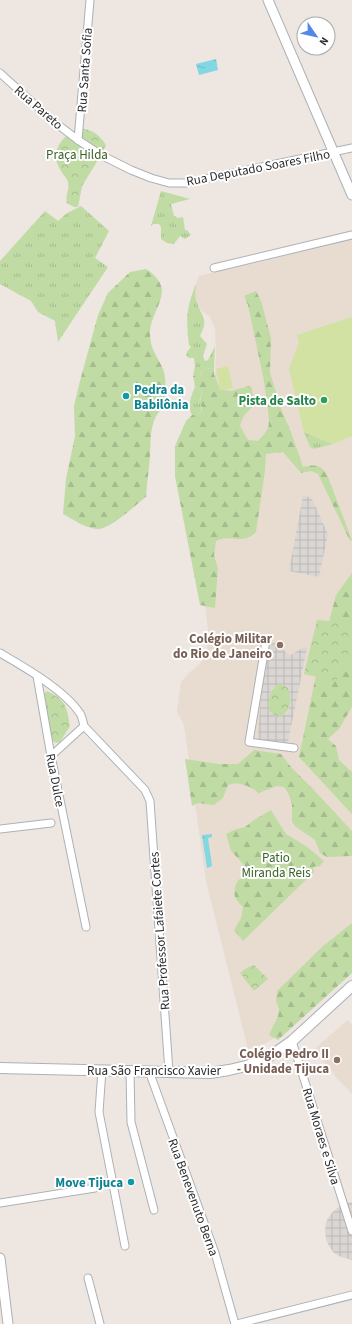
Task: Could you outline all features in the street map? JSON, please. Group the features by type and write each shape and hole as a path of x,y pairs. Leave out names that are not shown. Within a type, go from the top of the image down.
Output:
{"main road":[{"name":"Rua São Francisco Xavier","path":"0,1068 169,1072 210,1072 229,1070 262,1060 275,1053 292,1040 352,986"}],"street":[{"name":"Rua Santa Sofia","path":"78,140 90,0"},
{"path":"268,0 352,195"},
{"name":"Rua Pareto","path":"0,73 53,121 78,140"},
{"name":"Rua Deputado Soares Filho","path":"78,140 131,170 169,183 186,183 352,148"},
{"path":"214,268 352,235"},
{"path":"266,641 249,742 294,748"},
{"path":"0,653 37,676 65,697 80,712 84,726 51,756"},
{"name":"Rua Dulce","path":"37,676 51,756 86,927"},
{"name":"Rua Professor Lafaiete Cortes","path":"84,726 145,790 150,801 169,1072"},
{"path":"0,829 51,823"},
{"name":"Rua Moraes e Silva","path":"292,1040 352,1231"},
{"path":"102,1070 99,1112 125,1246"},
{"path":"130,1071 131,1122 154,1210"},
{"name":"Rua Benevenuto Berna","path":"149,1071 215,1253 236,1324"},
{"path":"0,1203 95,1188"},
{"path":"0,1258 8,1324"},
{"path":"88,1278 100,1324"},
{"path":"236,1324 352,1295"}],"shaded area":[{"name":"Colégio Militar do Rio de Janeiro","path":"352,240 352,970 281,1034 266,1043 248,1049 206,881 184,725 177,711 181,682 200,664 206,654 209,637 204,598 216,354 215,329 210,317 200,309 197,304 195,298 196,284 199,276"},
{"path":"303,496 310,497 313,501 328,534 319,577 289,571"},
{"path":"266,641 277,643 287,654 291,655 304,647 307,648 287,747 257,743","holes":["279,684 282,684 288,688 291,700 289,710 286,714 277,717 270,712 268,705 271,690"]},
{"name":"Colégio Pedro II - Unidade Tijuca","path":"348,1020 352,1025 352,1094 335,1076 330,1068 312,1051"},
{"path":"352,1202 352,1260 334,1253 326,1239 325,1230 326,1222 330,1215 343,1204"}],"green space":[{"name":"Praça Hilda","path":"77,129 86,129 94,132 106,145 82,186 78,207 74,207 67,203 68,182 57,163 56,157 62,140"},
{"path":"161,191 190,199 171,204 174,216 177,218 183,217 185,230 187,230 191,235 185,239 180,236 174,244 167,243 161,239 161,227 159,224 153,224 151,226"},
{"path":"81,206 109,231 95,258 108,267 58,342 55,321 38,312 31,301 0,284 0,261 45,211 58,221 67,213"},
{"path":"146,269 160,283 162,290 152,322 150,338 152,347 164,373 165,406 153,422 146,497 109,526 97,529 88,527 63,514 66,479 75,436 74,406 98,315 108,293 130,272"},
{"path":"196,284 196,301 204,318 204,326 200,336 207,344 203,356 205,361 208,360 215,346 214,368 203,369 200,376 193,376 195,366 194,358 189,358 186,355 191,347 189,345 187,320 190,300"},
{"path":"256,291 261,301 271,338 270,373 282,411 303,467 318,466 328,477 352,540 350,541 318,474 311,471 301,473 283,452 266,454 256,532 251,536 242,539 227,538 216,541 214,555 218,569 215,608 200,605 175,476 175,446 186,421 192,415 197,415 201,412 201,389 195,387 193,376 200,376 203,369 214,368 214,374 220,389 231,391 249,386 252,388 252,393 255,397 254,404 244,416 240,426 248,440 258,441 267,430 269,419 264,381 248,305 244,296"},
{"name":"Pista de Salto","path":"352,317 352,436 333,444 304,432 289,369 299,342 297,335"},
{"path":"228,366 233,388 223,390 220,389 216,369"},
{"path":"195,387 201,389 201,412 197,415 192,415 190,405"},
{"path":"304,432 333,444 314,449 310,447"},
{"path":"352,573 352,707 339,729 328,739 336,746 339,760 352,772 352,814 299,757 320,656 336,595"},
{"path":"317,620 345,622 352,631 352,654 336,681 304,674"},
{"path":"279,684 282,684 288,688 291,701 288,710 281,716 277,717 270,712 268,700 270,693"},
{"path":"47,691 62,701 69,719 70,726 60,742 56,743 52,740 44,694"},
{"path":"254,750 281,754 291,767 352,831 352,856 327,857 320,853 315,840 296,827 292,822 292,804 284,787 277,786 259,793 244,785 232,784 228,785 223,798 214,805 198,803 192,806 185,759 219,764 238,764"},
{"name":"Patio Miranda Reis","path":"271,810 286,834 306,846 324,861 320,866 313,867 314,872 243,941 234,930 241,918 243,907 235,898 234,891 238,880 247,876 245,866 231,851 226,834 245,827"},
{"path":"352,923 352,973 278,1040 269,1035 278,1016 279,1009 276,1001 277,991 323,946"},
{"path":"254,965 268,979 254,991 240,973 248,967"}],"water":[{"path":"216,59 218,70 199,75 196,64"},
{"path":"212,834 212,837 208,838 212,866 207,868 202,835"}],"place":[{"name":"Pedra da Babilônia","path":"126,396"},
{"name":"Pista de Salto","path":"324,400"},
{"name":"Colégio Militar do Rio de Janeiro","path":"280,645"},
{"name":"Colégio Pedro II - Unidade Tijuca","path":"337,1060"},
{"name":"Move Tijuca","path":"131,1182"}]}
